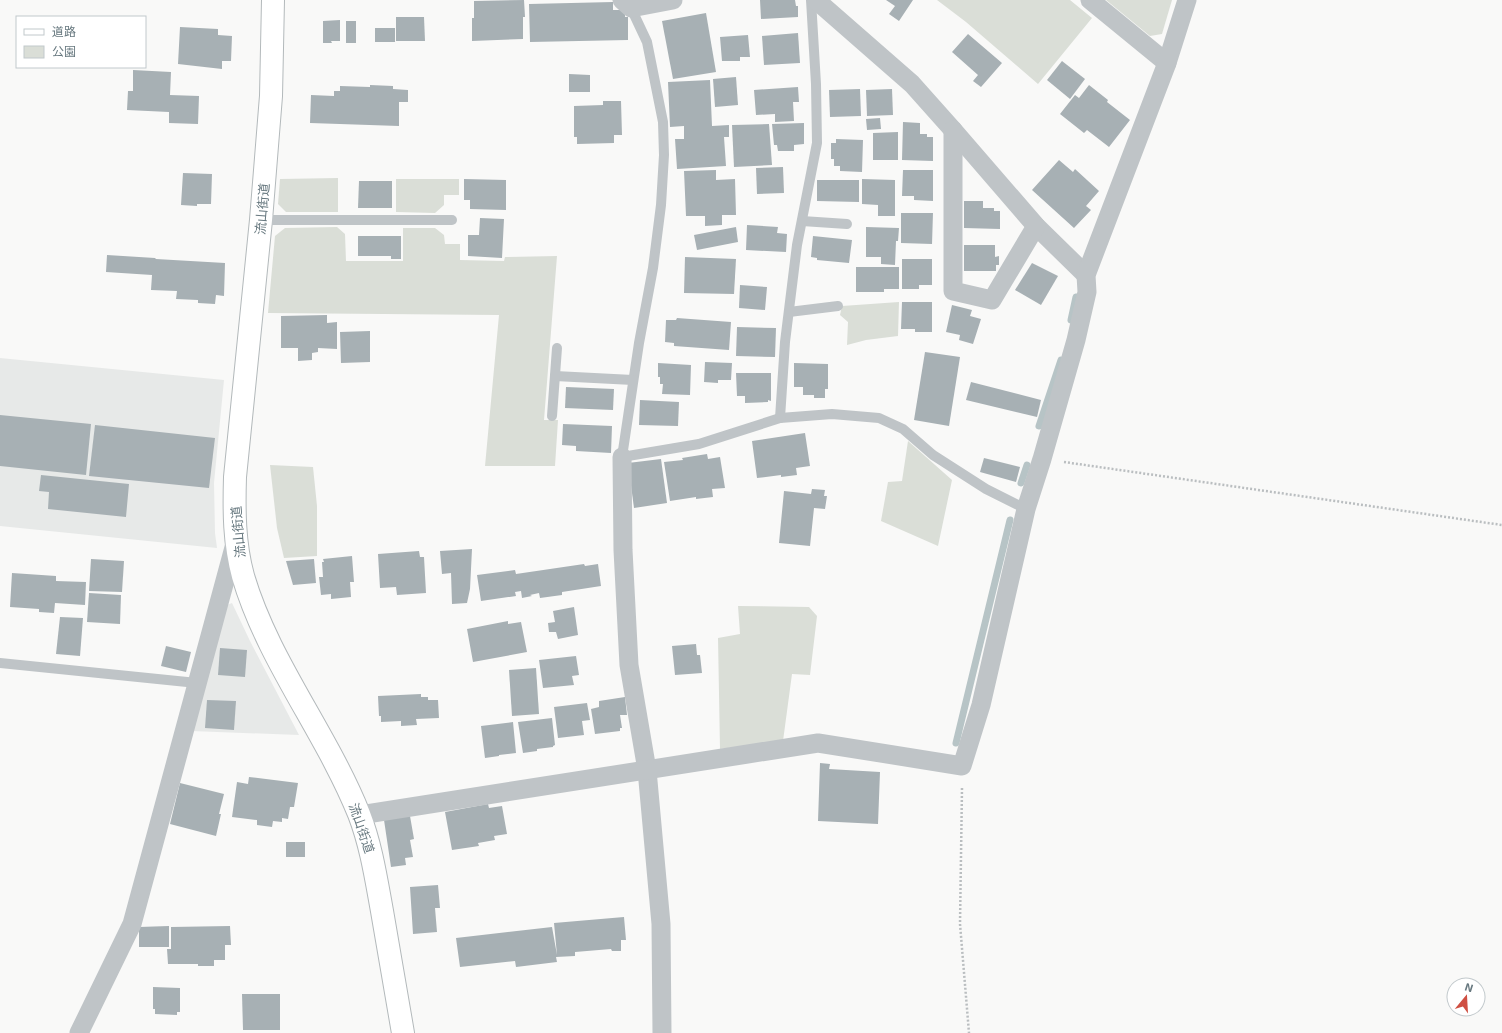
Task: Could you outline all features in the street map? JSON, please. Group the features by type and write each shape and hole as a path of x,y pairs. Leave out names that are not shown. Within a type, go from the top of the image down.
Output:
{"main road":[{"name":"流山街道","path":"272,0 271,96 261,220 235,477 234,508 236,539 243,574 254,609 267,637 338,768 360,815 373,860 403,1033"}],"street":[{"path":"627,4 673,0"},
{"path":"816,0 912,84 1036,226 1086,275"},
{"path":"1090,0 1167,63"},
{"path":"360,815 818,743 962,766 982,705 1026,509 1076,340 1087,292 1086,275 1167,63 1187,0"},
{"path":"953,130 954,291 992,300 1036,226"},
{"path":"622,456 623,550 629,665 647,770 661,924 662,1033"},
{"path":"80,1033 132,924 236,539"}],"lane":[{"path":"780,418 785,342 797,245 817,143 816,84 811,0"},
{"path":"627,4 647,42 663,122 664,155 661,205 653,268 639,343 622,456 699,444 780,418 832,414 879,418 903,429 933,455 986,489 1026,509"},
{"path":"261,220 452,220"},
{"path":"802,221 847,224"},
{"path":"789,312 838,306"},
{"path":"552,416 557,348"},
{"path":"555,376 634,380"},
{"path":"0,663 197,683"}],"path":[{"path":"1042,459 1502,525"},
{"path":"962,766 960,924 969,1033"}],"shaded area":[{"path":"0,358 224,380 214,483 215,533 217,548 0,526"},
{"path":"232,603 299,735 191,731 227,605"}],"green space":[{"path":"937,0 1070,0 1092,18 1038,84 966,22"},
{"path":"1106,0 1172,0 1162,34 1150,36"},
{"path":"338,178 338,212 286,212 278,204 280,179"},
{"path":"396,179 459,179 459,195 444,195 444,205 435,213 396,212"},
{"path":"337,227 345,234 346,261 403,261 403,228 435,228 444,235 445,244 460,244 460,260 504,261 505,257 557,256 544,420 558,420 555,466 485,466 499,315 268,313 275,236 285,228"},
{"path":"899,302 898,336 866,340 847,345 848,322 840,315 842,306"},
{"path":"908,441 952,480 938,546 881,521 888,482 902,481"},
{"path":"270,465 313,467 317,506 317,556 284,558 277,528"},
{"path":"738,606 809,607 817,616 810,675 792,674 783,741 720,749 718,638 740,634"}],"building":[{"path":"524,0 525,17 523,17 523,39 472,41 474,1"},
{"path":"760,0 795,0 796,6 798,6 798,17 761,19"},
{"path":"886,0 913,0 899,21 889,14 895,6"},
{"path":"613,2 613,10 625,10 625,17 628,17 628,40 530,42 529,4"},
{"path":"706,13 716,72 673,79 662,21"},
{"path":"396,17 424,17 425,41 396,41"},
{"path":"340,20 340,41 323,43 323,21"},
{"path":"346,21 356,21 356,43 346,43"},
{"path":"180,27 218,29 218,35 232,36 231,61 222,61 222,69 178,64"},
{"path":"375,28 395,28 395,42 375,42"},
{"path":"798,33 800,63 764,65 762,36"},
{"path":"968,34 1002,63 981,87 973,81 978,75 952,52"},
{"path":"748,35 750,57 740,57 740,61 722,61 720,37"},
{"path":"1062,61 1085,79 1070,99 1047,80"},
{"path":"133,70 171,72 170,95 199,96 198,124 169,123 169,112 127,110 128,91 133,91"},
{"path":"569,74 590,75 590,92 569,92"},
{"path":"736,77 738,105 715,107 713,79"},
{"path":"710,80 712,126 729,125 729,137 724,137 726,166 677,169 675,139 684,139 684,126 670,127 668,82"},
{"path":"370,85 393,86 393,89 408,90 408,102 399,102 399,126 310,123 311,95 334,96 334,91 340,91 340,86 370,87"},
{"path":"1089,85 1108,100 1107,102 1130,120 1109,147 1087,130 1084,133 1060,114 1075,95 1079,98"},
{"path":"798,87 799,102 793,102 794,121 775,122 775,114 756,115 754,90"},
{"path":"860,89 861,116 830,117 829,90"},
{"path":"892,89 893,115 867,116 866,90"},
{"path":"603,101 621,101 622,135 614,135 614,143 577,144 577,137 574,137 574,106 603,105"},
{"path":"880,118 881,129 867,130 866,119"},
{"path":"903,122 920,123 920,134 927,134 927,137 933,137 933,161 902,160"},
{"path":"804,123 804,144 794,145 794,151 778,151 777,145 774,145 772,124"},
{"path":"769,124 772,165 734,167 732,125"},
{"path":"898,132 898,160 873,160 873,133"},
{"path":"836,139 863,140 862,172 840,171 840,166 834,166 834,159 831,159 831,143 836,143"},
{"path":"1059,160 1073,172 1075,169 1099,191 1086,206 1091,210 1074,228 1032,190"},
{"path":"783,167 784,193 757,194 756,168"},
{"path":"716,170 716,180 735,179 736,215 722,215 722,225 705,226 705,216 686,216 684,171"},
{"path":"903,170 933,170 933,201 914,200 914,196 902,196"},
{"path":"183,173 212,174 211,204 197,204 197,206 181,205"},
{"path":"464,179 506,180 506,210 470,209 470,200 464,200"},
{"path":"862,179 895,180 895,216 878,216 878,205 862,204"},
{"path":"817,180 859,180 859,202 817,201"},
{"path":"359,181 392,181 392,208 358,208"},
{"path":"964,201 983,201 983,208 994,208 994,211 1000,211 1000,229 964,228"},
{"path":"901,213 933,213 932,244 901,243"},
{"path":"480,218 504,219 502,258 468,256 468,235 479,235"},
{"path":"747,225 778,227 777,233 787,234 786,252 746,250"},
{"path":"736,227 738,242 697,250 694,235"},
{"path":"866,227 899,228 898,241 896,241 895,265 881,264 881,257 866,257"},
{"path":"358,236 401,236 401,259 391,259 391,256 358,256"},
{"path":"813,236 852,240 849,263 817,260 817,258 811,257"},
{"path":"964,245 995,245 995,257 999,256 999,265 996,265 996,271 964,271"},
{"path":"107,255 225,263 224,296 216,295 215,304 198,303 198,300 176,299 177,291 151,290 152,275 106,272"},
{"path":"685,257 736,259 734,294 684,293"},
{"path":"902,259 932,259 932,285 919,285 919,289 902,289"},
{"path":"1032,263 1058,276 1041,305 1015,290"},
{"path":"856,267 899,267 899,289 884,289 884,292 856,292"},
{"path":"740,285 767,287 765,310 739,308"},
{"path":"902,302 932,302 932,332 915,332 915,329 901,329"},
{"path":"952,305 972,310 970,316 981,319 973,344 959,340 960,335 946,332"},
{"path":"327,315 327,323 337,322 337,349 318,348 318,352 312,353 312,360 298,361 298,348 281,348 281,316"},
{"path":"677,318 731,322 729,350 674,346 674,343 665,342 666,320 676,320"},
{"path":"737,327 776,328 775,357 736,356"},
{"path":"370,331 370,362 341,363 340,332"},
{"path":"925,352 960,357 949,426 914,420"},
{"path":"705,362 732,363 731,380 718,380 718,383 704,382"},
{"path":"658,363 691,365 690,395 662,394 663,384 660,384 660,377 658,377"},
{"path":"794,363 828,364 828,389 825,389 825,398 814,398 814,395 803,395 803,387 794,387"},
{"path":"736,373 771,373 771,401 768,400 768,402 745,403 745,396 737,396"},
{"path":"971,382 1041,400 1037,417 966,400"},
{"path":"566,387 614,389 613,410 565,408"},
{"path":"640,400 679,402 678,426 639,425"},
{"path":"0,415 91,424 86,475 0,466"},
{"path":"563,424 612,426 611,453 576,451 576,446 562,445"},
{"path":"95,425 215,438 209,488 89,476"},
{"path":"805,433 810,466 796,468 797,475 757,478 752,441"},
{"path":"707,454 708,459 720,457 725,488 712,489 713,497 696,499 696,497 670,501 664,462 683,460 682,458"},
{"path":"984,458 1020,467 1016,482 980,472"},
{"path":"661,459 667,503 634,508 628,463"},
{"path":"41,475 129,484 126,517 48,509 49,492 39,491"},
{"path":"812,489 825,490 824,496 827,496 825,509 814,508 810,546 779,543 784,491 811,494"},
{"path":"472,549 470,589 467,603 452,604 451,573 442,574 440,551"},
{"path":"419,551 420,557 424,557 426,593 397,595 396,587 380,588 378,554"},
{"path":"352,556 354,582 350,582 351,597 331,599 331,594 321,595 319,577 323,577 323,559"},
{"path":"91,559 124,561 122,592 89,591"},
{"path":"314,559 316,583 293,585 286,561"},
{"path":"584,564 585,566 598,564 601,586 562,592 562,595 540,598 539,593 522,598 521,591 515,592 516,596 481,601 477,575 515,570 516,574"},
{"path":"12,573 56,576 56,581 86,582 85,605 55,603 54,613 39,612 39,609 10,607"},
{"path":"89,593 121,595 120,624 87,622"},
{"path":"574,607 578,635 558,639 556,632 549,632 548,623 555,622 553,611"},
{"path":"60,617 83,618 80,656 56,654"},
{"path":"508,621 508,624 521,622 527,652 473,662 467,629"},
{"path":"696,644 697,655 700,655 702,673 675,675 672,646"},
{"path":"166,646 191,652 186,672 161,666"},
{"path":"220,648 247,650 245,677 218,675"},
{"path":"576,656 579,675 572,676 574,685 543,688 539,660"},
{"path":"536,668 539,714 512,716 509,670"},
{"path":"421,694 421,697 428,697 428,700 438,700 439,718 416,719 417,725 401,726 401,721 381,722 381,716 379,716 378,696"},
{"path":"625,697 627,715 620,715 622,728 620,728 620,731 595,734 591,709 599,707 599,701"},
{"path":"207,700 236,701 234,730 205,728"},
{"path":"587,703 590,720 582,721 584,735 558,738 554,707"},
{"path":"552,718 555,745 553,747 537,749 537,751 523,753 518,722"},
{"path":"513,722 516,753 485,758 481,726"},
{"path":"820,763 830,764 829,769 880,772 878,824 818,821"},
{"path":"249,777 298,783 294,807 290,807 288,819 282,818 282,822 273,821 272,827 257,825 257,820 232,817 237,782 248,784"},
{"path":"180,783 224,794 216,836 170,824"},
{"path":"488,804 489,808 502,806 507,834 494,836 495,840 478,843 479,846 452,850 445,812"},
{"path":"410,816 414,839 410,840 413,857 405,858 406,865 391,867 384,820"},
{"path":"286,842 305,842 305,857 286,857"},
{"path":"438,885 440,908 435,908 437,932 413,934 410,887"},
{"path":"624,917 626,940 621,940 621,951 612,951 611,949 575,952 575,956 556,957 557,962 516,967 515,961 460,967 456,938 552,927 557,955 554,923"},
{"path":"169,926 169,947 139,947 139,927"},
{"path":"230,926 231,945 225,945 225,960 214,960 214,966 198,966 198,964 168,964 167,949 171,949 171,927"},
{"path":"153,987 180,988 180,1012 177,1012 177,1015 155,1014 155,1009 153,1009"},
{"path":"242,994 280,994 280,1030 243,1030"}],"waterway":[{"path":"1071,320 1076,297"},
{"path":"1039,426 1061,360"},
{"path":"1021,483 1027,465"},
{"path":"956,743 1010,520"}]}
